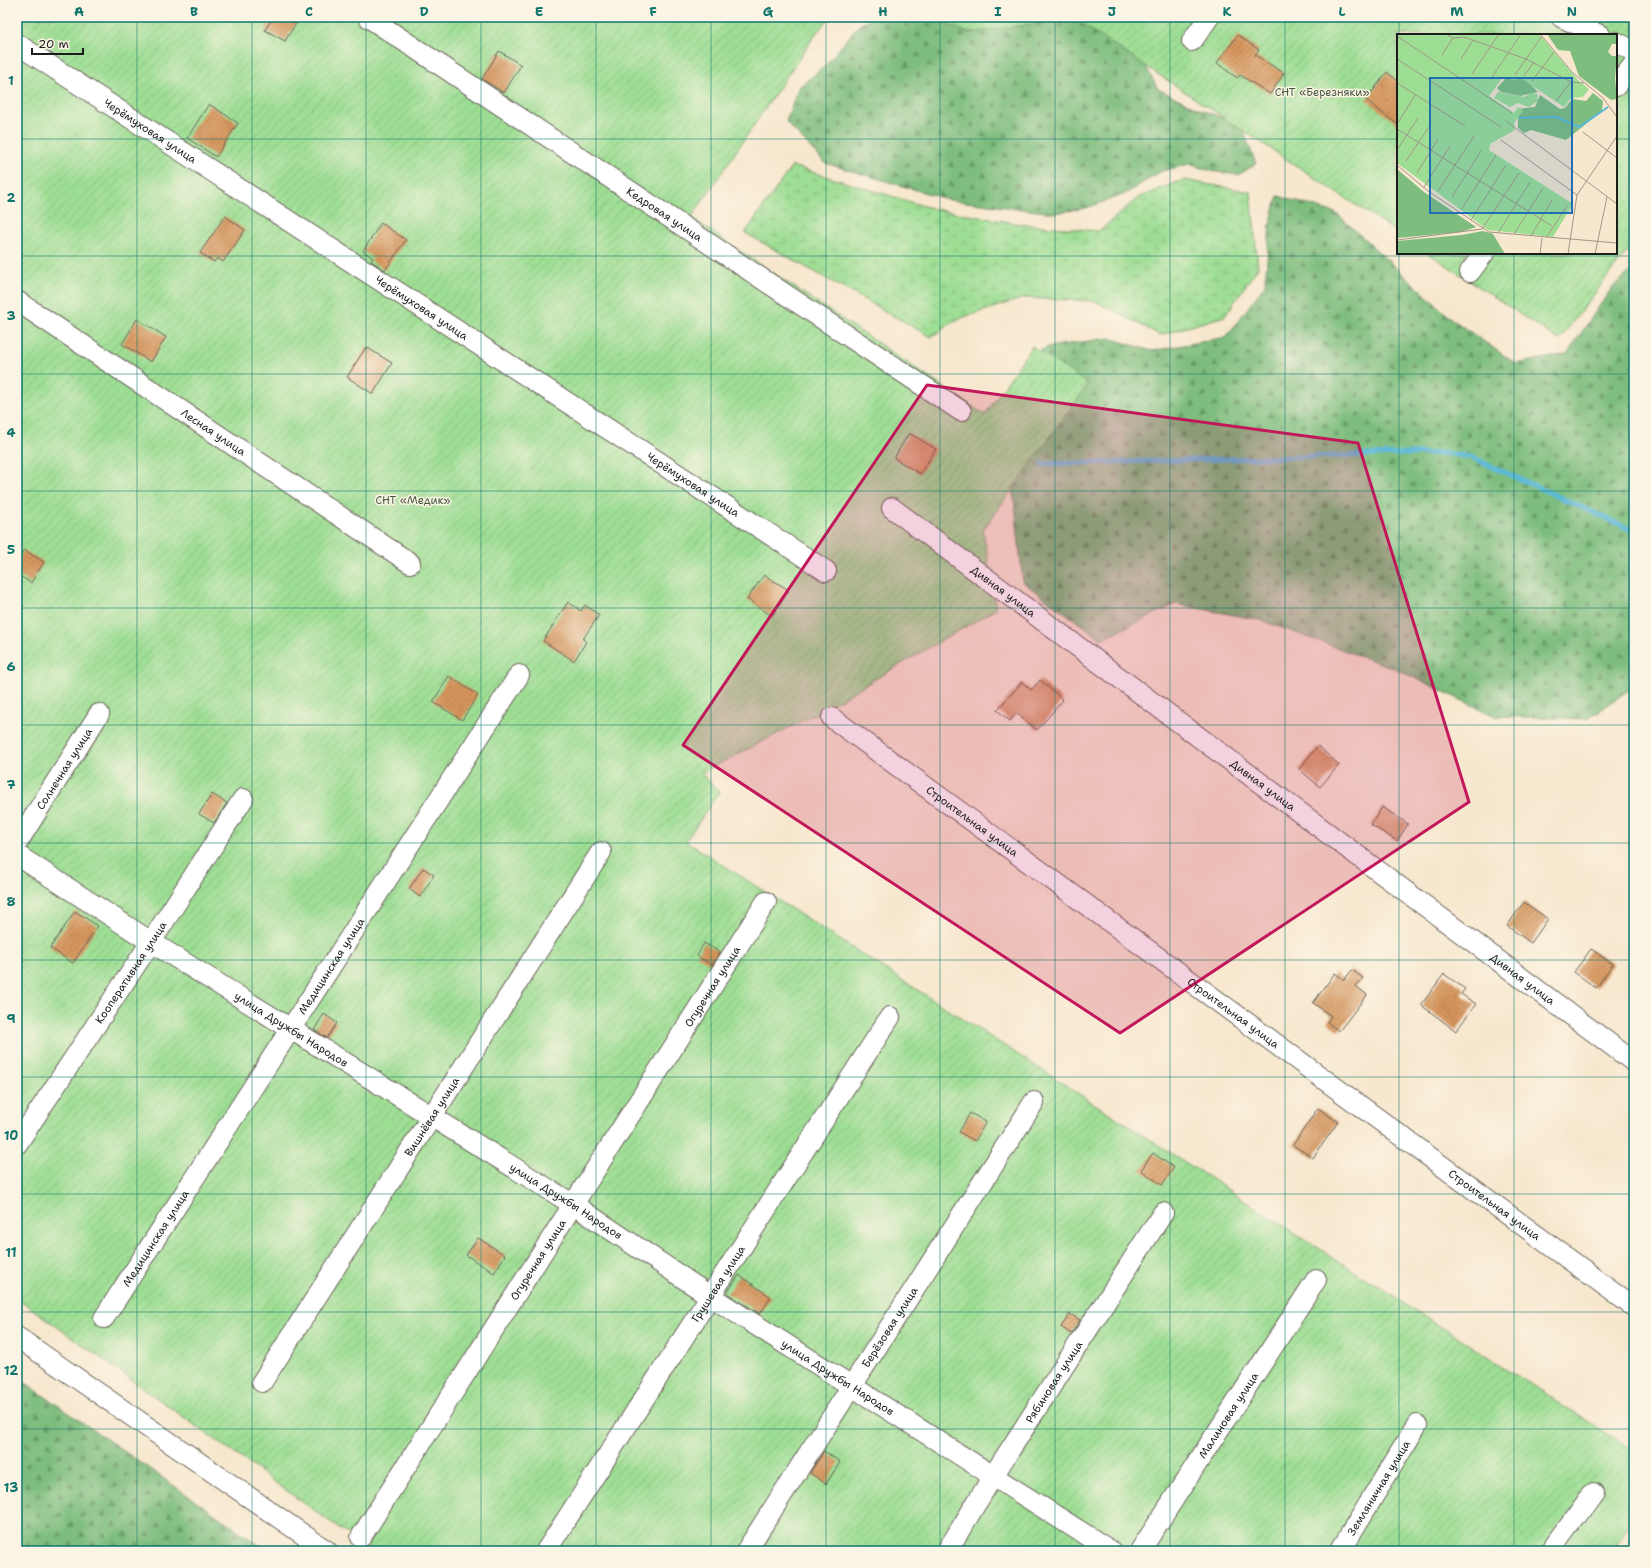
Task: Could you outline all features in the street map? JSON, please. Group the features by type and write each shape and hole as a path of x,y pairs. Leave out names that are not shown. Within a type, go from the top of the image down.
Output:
{"street":[{"name":"Кедровая улица","path":"368,17 961,411"},
{"path":"1192,41 1209,17"},
{"path":"1561,17 1598,34"},
{"path":"1617,42 1634,51"},
{"name":"Черёмуховая улица","path":"17,44 826,571"},
{"path":"1617,85 1634,64"},
{"path":"1470,272 1483,254"},
{"name":"Лесная улица","path":"17,301 410,563"},
{"name":"Дивная улица","path":"892,508 1634,1062"},
{"name":"Медицинская улица","path":"104,1318 519,675"},
{"name":"Солнечная улица","path":"17,843 99,714"},
{"name":"Строительная улица","path":"832,718 1634,1307"},
{"name":"Кооперативная улица","path":"17,1144 151,942 243,799"},
{"name":"Вишнёвая улица","path":"262,1382 601,852"},
{"name":"улица Дружбы Народов","path":"17,855 151,942 574,1205 710,1296 1111,1551"},
{"name":"Огуречная улица","path":"361,1537 766,902"},
{"name":"Грушевая улица","path":"546,1551 890,1017"},
{"name":"Берёзовая улица","path":"746,1551 851,1385 1034,1102"},
{"name":"Рябиновая улица","path":"947,1551 993,1476 1163,1213"},
{"name":"Малиновая улица","path":"1140,1551 1316,1280"},
{"path":"17,1337 327,1551"},
{"name":"Земляничная улица","path":"1340,1551 1417,1425"},
{"path":"1551,1551 1594,1492"}],"highlighted area":[{"path":"927,385 1358,443 1469,802 1120,1033 683,745"}],"green space":[{"name":"СНТ «Медик»","path":"17,17 830,17 817,32 691,218 985,415 1032,346 1088,384 983,530 996,609 808,718 701,773 719,792 686,841 1634,1451 1634,1517 1613,1551 371,1551 17,1298"},
{"path":"872,17 1114,17 1139,54 1158,89 1197,108 1241,125 1256,164 1238,175 1211,171 1189,164 1162,171 1123,195 1086,208 1054,213 950,200 825,163 786,122 798,88 825,66 858,26"},
{"name":"СНТ «Березняки»","path":"930,17 1634,17 1634,242 1559,340 1430,254 1617,254 1617,34 1397,34 1397,232 1073,18 969,33"},
{"path":"792,166 934,209 1020,224 1099,231 1139,197 1184,180 1251,192 1258,267 1225,316 1160,335 1095,301 1024,298 958,319 931,337 745,233"},
{"path":"1278,196 1336,213 1452,319 1516,364 1567,354 1611,289 1634,268 1634,686 1588,719 1495,716 1396,669 1260,620 1176,604 1101,639 1023,582 1010,458 1023,360 1048,347 1109,338 1152,351 1226,337 1265,285 1270,224"},
{"path":"17,1377 268,1551 17,1551"}],"building":[{"path":"273,17 300,17 285,41 265,30"},
{"path":"1238,35 1259,50 1255,55 1284,73 1270,94 1240,75 1237,78 1217,63"},
{"path":"499,51 521,65 504,93 482,79"},
{"path":"1387,72 1397,80 1397,124 1366,100"},
{"path":"209,104 238,123 216,157 187,138"},
{"path":"225,216 245,230 223,262 217,258 214,262 200,253"},
{"path":"381,223 406,240 385,270 371,261 373,258 363,251"},
{"path":"137,319 166,337 151,362 122,344"},
{"path":"366,347 392,363 373,394 347,377"},
{"path":"909,433 936,449 920,474 894,458"},
{"path":"24,550 44,562 31,583 17,574 17,561"},
{"path":"764,575 789,590 772,616 747,599"},
{"path":"568,602 581,611 585,605 599,615 583,639 586,642 574,661 543,641"},
{"path":"449,676 478,695 462,720 433,702"},
{"path":"1040,680 1063,700 1037,730 1017,713 1010,721 997,710 1022,682 1031,690"},
{"path":"1318,746 1339,765 1320,787 1299,769"},
{"path":"212,794 227,803 214,823 199,814"},
{"path":"1382,807 1408,824 1397,841 1371,825"},
{"path":"423,868 434,875 420,897 409,889"},
{"path":"1524,902 1548,919 1531,943 1507,926"},
{"path":"75,911 98,926 73,963 50,948"},
{"path":"704,943 720,952 712,965 697,956"},
{"path":"1591,949 1613,964 1596,988 1574,972"},
{"path":"1352,970 1363,978 1356,986 1367,995 1339,1031 1327,1022 1331,1016 1313,1003 1335,973 1344,980"},
{"path":"1444,974 1465,989 1461,994 1476,1004 1456,1031 1421,1005"},
{"path":"324,1014 337,1023 327,1038 314,1030"},
{"path":"1318,1108 1338,1122 1313,1158 1293,1145"},
{"path":"970,1113 986,1122 975,1141 959,1132"},
{"path":"1153,1153 1174,1168 1162,1185 1141,1170"},
{"path":"478,1238 505,1255 494,1273 466,1255"},
{"path":"739,1275 771,1297 760,1314 727,1293"},
{"path":"1070,1314 1080,1320 1071,1334 1061,1327"},
{"path":"824,1451 840,1462 826,1484 810,1473"}],"waterway":[{"path":"1042,464 1444,453 1471,457 1634,531"}]}
